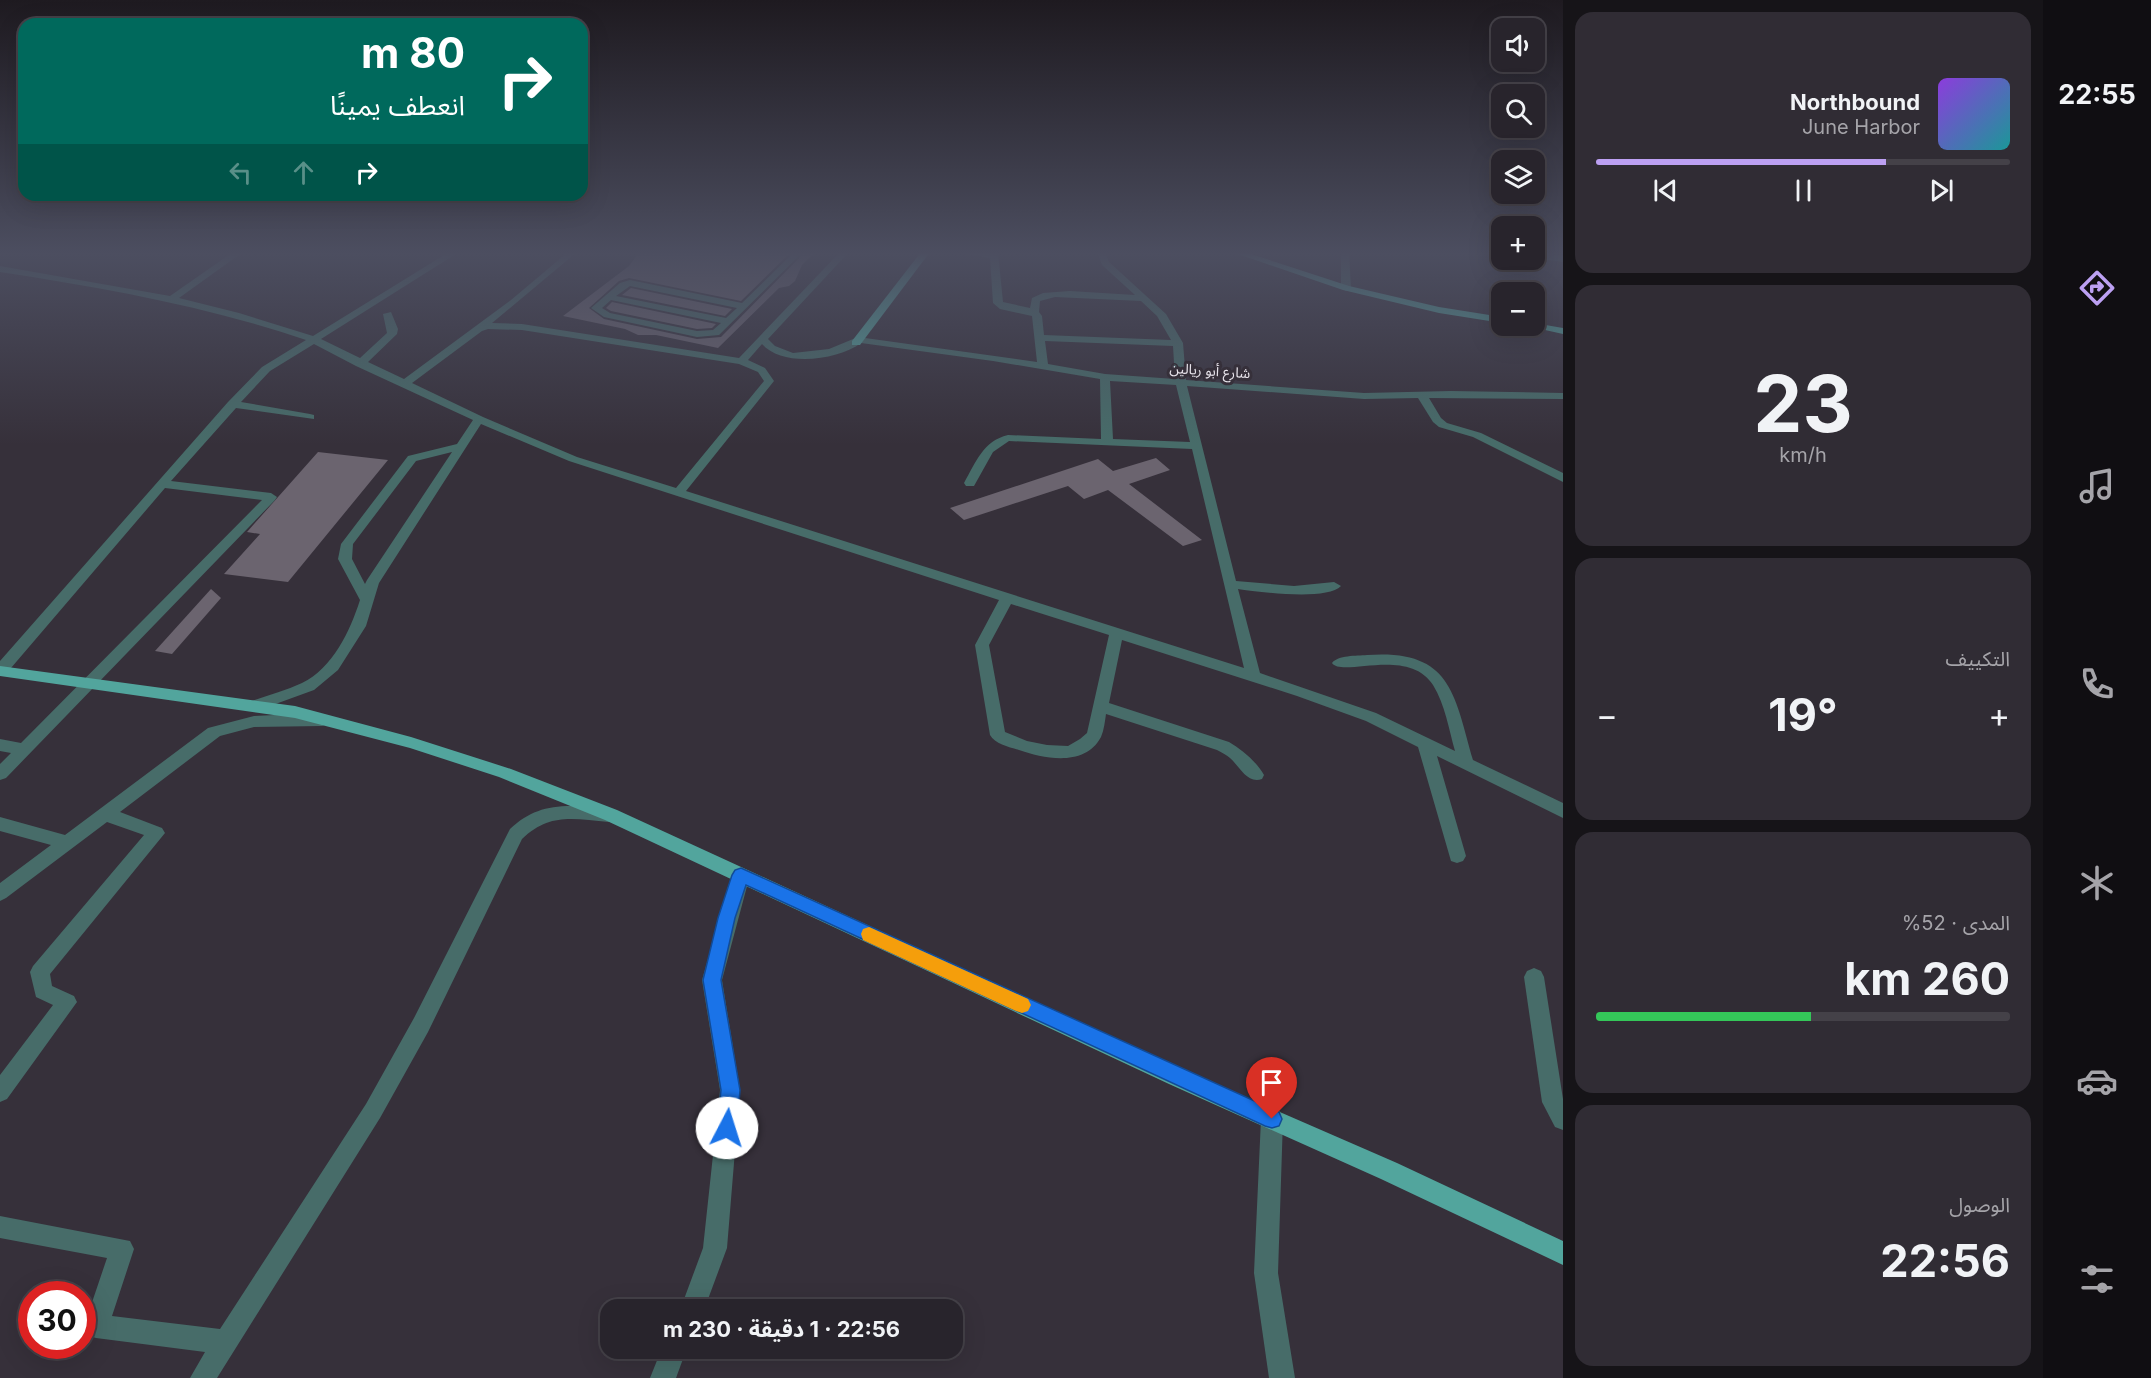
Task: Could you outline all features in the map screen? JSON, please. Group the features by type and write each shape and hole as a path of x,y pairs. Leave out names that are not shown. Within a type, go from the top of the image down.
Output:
{"main road":[{"path":"857,342 877,316"},
{"path":"1545,328 1563,331"},
{"path":"0,671 254,706 329,720 506,773 611,815 1563,1253"}],"street":[{"path":"240,316 312,339 360,364 479,419 573,459 1117,632 1371,717 1563,810"},
{"path":"0,671 232,404 266,369 349,316"},
{"path":"360,364 392,334 393,329 389,316"},
{"path":"404,384 494,316"},
{"path":"613,316 697,334 716,333 733,316"},
{"path":"705,316 728,321"},
{"path":"741,361 784,316"},
{"path":"1037,316 1043,366"},
{"path":"1162,316 1178,343 1181,383 1253,676"},
{"path":"474,330 493,325 522,327 770,366 857,342"},
{"path":"1040,338 1178,343"},
{"path":"763,339 767,346 778,354 810,356"},
{"name":"شارع أبو ريالين","path":"857,342 1043,366 1104,377 1181,383 1364,396 1563,396"},
{"path":"678,493 765,388 769,381 766,373 770,366"},
{"path":"1104,377 1107,442"},
{"path":"1422,395 1437,420 1443,424 1477,435 1563,478"},
{"path":"232,404 310,417"},
{"path":"254,706 309,686 333,666 359,626 372,583 479,419"},
{"path":"970,483 992,443 999,439 1196,446"},
{"path":"366,599 345,560 344,552 347,544 411,459 463,446"},
{"path":"0,774 271,497 162,484"},
{"path":"1229,584 1293,592 1334,586"},
{"path":"1007,598 982,645 998,735 1008,741 1057,754 1074,751 1086,744 1094,735 1117,632"},
{"path":"1340,663 1378,659 1402,660 1431,672 1439,680 1466,763"},
{"path":"1100,706 1223,746 1236,754 1256,775"},
{"path":"0,893 206,738 232,724 263,720 329,720"},
{"path":"1425,742 1457,855"},
{"path":"0,745 24,749"},
{"path":"204,1378 373,1111 421,1025 516,834 527,822 542,814 558,812 611,815"},
{"path":"0,1092 67,1002 43,991 40,972 156,833 106,814"},
{"path":"0,824 69,843"},
{"path":"696,1299 715,1248 730,1090 712,980 727,918 741,875"},
{"path":"1534,977 1553,1102 1563,1119"},
{"path":"1272,1119 1266,1273 1282,1378"},
{"path":"0,1227 122,1249 96,1326 225,1342"},
{"path":"663,1378 671,1359"}],"building":[{"path":"564,316 600,316 697,339 721,337 741,316 750,316 718,348 656,335 638,335 625,329"},
{"path":"636,316 680,316 716,324 712,328 697,329"},
{"path":"318,452 388,460 288,582 224,574 260,534 247,532"},
{"path":"1156,458 1170,470 1129,484 1202,540 1183,546 1108,490 1084,499 1068,486 964,520 950,508 1098,459 1113,471"},
{"path":"211,589 221,598 172,654 155,651"}],"slow traffic":[{"path":"869,934 1022,1005"}],"route":[{"path":"727,1128 730,1090 712,980 727,918 741,875 1176,1077 1272,1119"}]}
